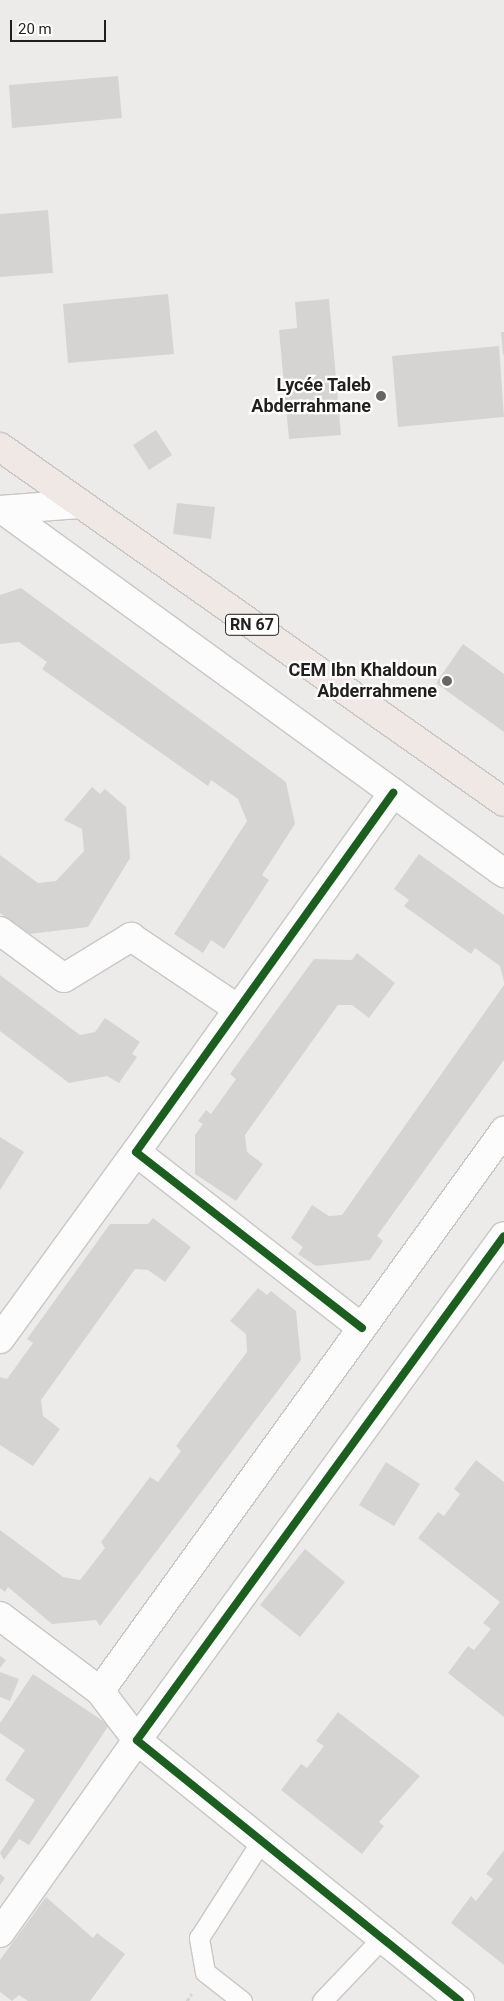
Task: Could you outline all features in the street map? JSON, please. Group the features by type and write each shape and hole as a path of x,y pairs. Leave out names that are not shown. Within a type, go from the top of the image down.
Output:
{"main road":[{"name":"RN 67","path":"0,447 504,802"}],"street":[{"path":"2,510 79,504"},
{"path":"2,510 504,873"},
{"path":"0,1340 393,792"},
{"path":"0,931 64,978 131,937 238,1010"},
{"path":"100,1691 504,1131"},
{"path":"136,1152 362,1328"},
{"path":"0,1933 137,1740 504,1236"},
{"path":"0,1616 100,1691 137,1740 460,2001"}],"lane":[{"path":"242,2001 205,1972 199,1938 261,1841"},
{"path":"322,2001 382,1938"}],"building":[{"path":"118,76 122,118 12,128 9,85"},
{"path":"48,210 53,273 0,277 0,214"},
{"path":"168,294 174,354 68,363 63,304"},
{"path":"329,299 341,435 289,439 279,330 297,328 295,302"},
{"path":"501,332 504,332 504,355 503,355"},
{"path":"499,346 504,417 398,427 392,356"},
{"path":"156,430 172,455 149,470 133,445"},
{"path":"177,503 215,507 211,539 173,534"},
{"path":"21,588 286,782 295,824 262,875 269,880 224,949 211,940 203,953 174,934 247,821 238,799 211,780 208,786 42,669 47,662 19,642 0,644 0,595"},
{"path":"463,644 504,674 504,732 436,683"},
{"path":"92,787 100,794 105,789 126,807 130,858 88,927 29,934 0,913 0,855 38,883 56,881 84,851 82,829 64,820"},
{"path":"419,854 504,915 504,982 500,966 475,948 471,954 404,906 409,900 394,889"},
{"path":"357,953 395,983 369,1018 352,1005 338,1005 245,1135 247,1152 263,1164 236,1201 195,1174 195,1135 203,1124 198,1121 206,1110 211,1114 236,1079 230,1074 314,959 352,960"},
{"path":"0,975 80,1035 95,1032 105,1018 140,1042 132,1054 137,1057 119,1083 107,1076 69,1083 0,1031"},
{"path":"504,985 504,1060 377,1236 383,1241 370,1260 316,1266 298,1254 303,1247 291,1238 312,1205 329,1216 342,1215"},
{"path":"0,1137 24,1152 0,1190"},
{"path":"153,1218 191,1247 165,1282 148,1270 135,1269 41,1400 43,1416 60,1429 33,1466 0,1445 0,1377 7,1379 33,1343 27,1339 110,1224 148,1224"},
{"path":"258,1288 267,1295 271,1291 296,1311 301,1360 100,1626 96,1620 52,1624 8,1587 5,1592 0,1588 0,1530 63,1577 80,1580 105,1548 101,1542 150,1477 158,1482 181,1451 176,1446 247,1352 246,1334 230,1321"},
{"path":"476,1460 504,1482 504,1717 448,1673 468,1646 474,1650 491,1629 483,1623 500,1602 418,1538 438,1512 444,1516 460,1494 454,1489"},
{"path":"386,1462 420,1484 394,1526 359,1505"},
{"path":"305,1549 345,1582 300,1637 260,1605"},
{"path":"0,1656 6,1660 0,1668"},
{"path":"0,1672 19,1679 10,1701 0,1697"},
{"path":"33,1674 109,1725 29,1845 19,1839 4,1860 0,1853 35,1800 5,1780 25,1750 0,1733 0,1723"},
{"path":"338,1712 420,1776 379,1822 384,1826 362,1854 281,1790 301,1764 307,1768 324,1746 316,1741"},
{"path":"504,1850 504,1965 451,1923 471,1896 476,1901 493,1879 486,1874"},
{"path":"0,1874 5,1878 0,1885"},
{"path":"46,1897 93,1938 97,1933 125,1954 90,2001 28,2001 19,1995 12,2001 0,1992 0,1960"}],"cycle path":[{"path":"362,1328 136,1152 393,793"},
{"path":"460,2001 137,1740 504,1236"}],"place":[{"name":"Lycée Taleb Abderrahmane","path":"381,396"},
{"name":"CEM Ibn Khaldoun Abderrahmene","path":"447,681"}]}
